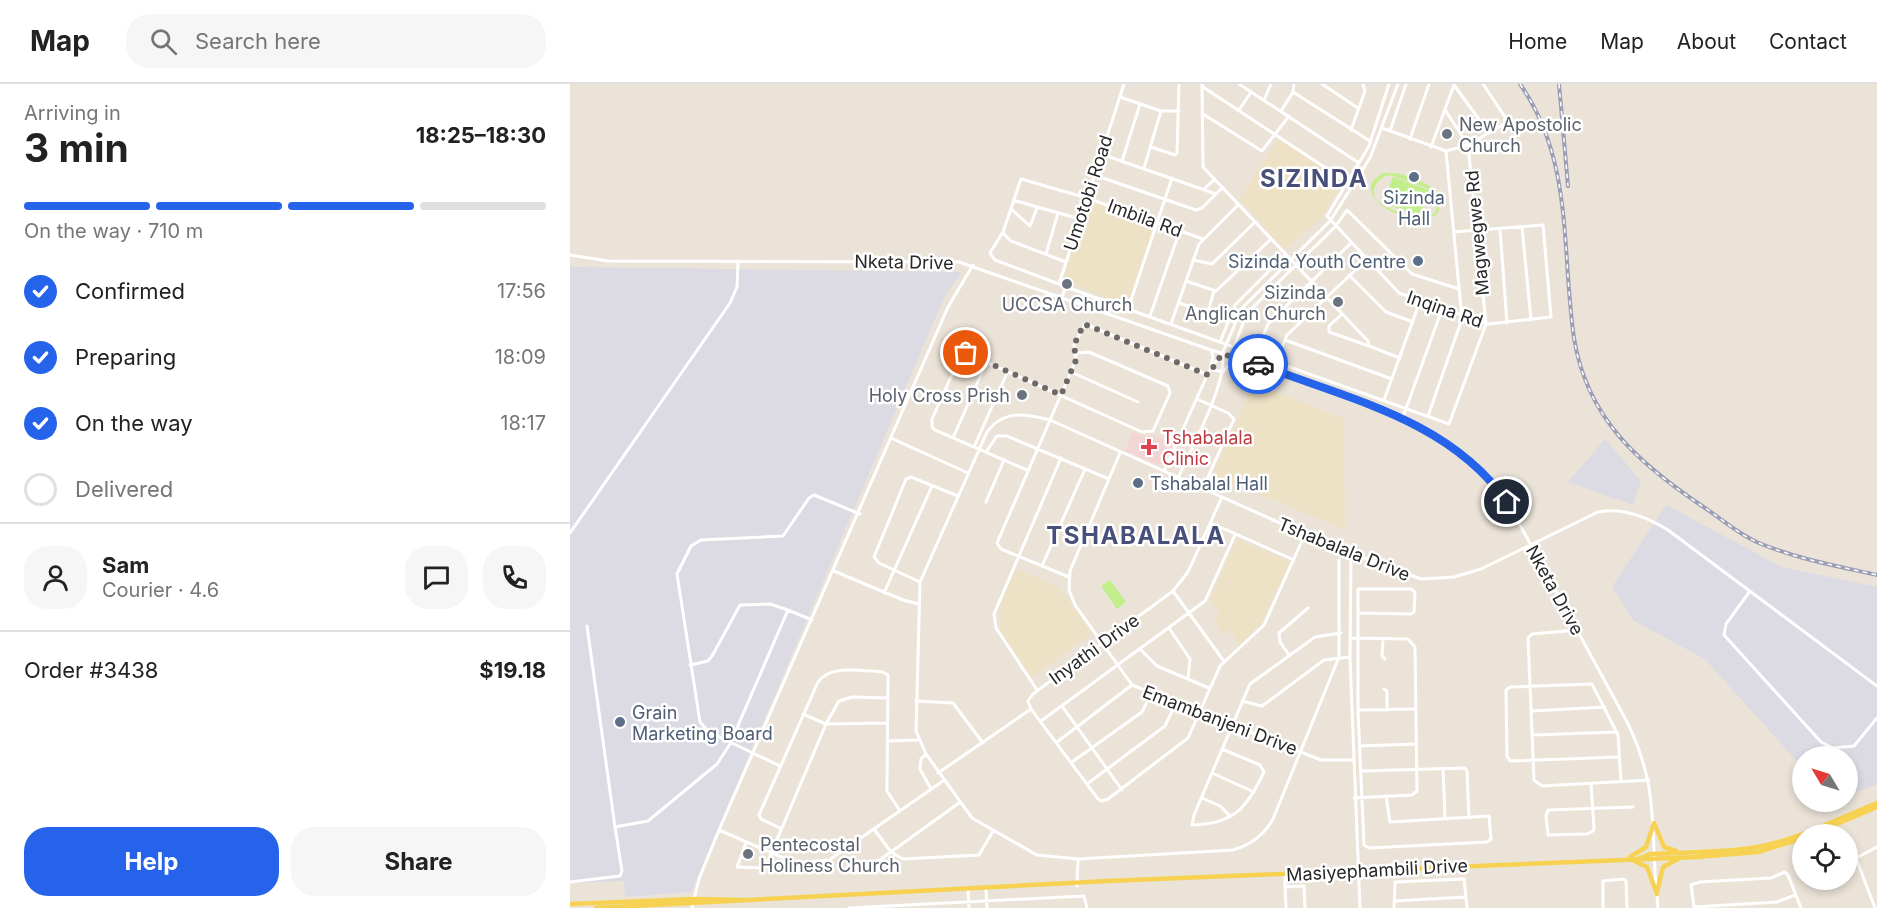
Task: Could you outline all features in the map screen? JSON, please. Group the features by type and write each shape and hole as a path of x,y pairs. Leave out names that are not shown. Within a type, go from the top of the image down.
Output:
{"main road":[{"name":"Masiyephambili Drive","path":"1835,824 1877,805"},
{"name":"Masiyephambili Drive","path":"1682,855 1752,848 1784,841 1877,805"},
{"path":"1654,823 1664,847 1682,855"},
{"path":"1627,858 1645,848 1654,823"},
{"name":"Masiyephambili Drive","path":"596,908 1752,853 1792,841"},
{"path":"1657,894 1663,867 1682,855"},
{"path":"1627,858 1647,867 1657,894"},
{"name":"Masiyephambili Drive","path":"570,904 742,905 751,901"}],"street":[{"name":"Umotobi Road","path":"1059,284 1124,84"},
{"path":"1151,147 1176,154 1179,84"},
{"path":"1239,84 1359,163"},
{"path":"1239,110 1249,91 1248,84"},
{"path":"1264,100 1271,84"},
{"path":"1281,111 1293,92 1294,84"},
{"path":"1322,84 1358,108"},
{"path":"1351,130 1366,88 1363,84"},
{"path":"1330,221 1327,213 1370,142 1389,84"},
{"path":"1210,369 1222,354 1244,305 1330,221 1363,172 1398,84"},
{"path":"1390,131 1406,84"},
{"path":"1410,139 1429,84"},
{"path":"1431,147 1453,84"},
{"path":"1453,84 1489,134"},
{"path":"1382,128 1446,151 1468,145 1489,134 1505,121 1483,84"},
{"path":"1202,85 1347,182"},
{"path":"1202,85 1201,162 1221,189 1368,341 1369,346"},
{"path":"1293,92 1370,142"},
{"path":"1120,97 1161,111 1179,111"},
{"path":"1122,161 1140,104"},
{"path":"1445,110 1468,145"},
{"path":"1144,168 1161,111"},
{"path":"1202,113 1262,151 1289,116"},
{"name":"Magwegwe Rd","path":"1428,416 1448,424 1451,423 1486,324 1468,145"},
{"path":"1080,219 1013,200 1003,232 990,253 995,260 1066,287 1428,416 1462,315 1446,151"},
{"path":"1101,154 1216,194"},
{"path":"1094,175 1199,210 1221,189"},
{"path":"1128,309 1172,178"},
{"name":"Imbila Rd","path":"1013,200 1019,180 1027,179 1203,239"},
{"path":"1204,189 1214,180"},
{"path":"1172,324 1193,260 1203,239 1238,206"},
{"path":"1010,208 1030,226 1036,207"},
{"path":"1234,347 1247,313 1335,227 1347,210 1412,274 1459,290"},
{"path":"1046,255 1058,213"},
{"name":"Inqina Rd","path":"1330,221 1397,292 1486,324 1531,320 1552,315 1545,227 1454,232"},
{"path":"1193,260 1212,264 1254,223"},
{"path":"1522,227 1531,320"},
{"path":"1500,228 1507,323"},
{"path":"1150,316 1180,230"},
{"path":"1003,232 1011,242 1066,262"},
{"path":"1208,313 1215,291 1270,240"},
{"path":"1256,354 1265,327 1350,244"},
{"name":"Nketa Drive","path":"570,255 608,261 954,262 973,265 1402,417 1435,434 1481,471 1507,502 1634,736 1649,780 1654,823 1658,908"},
{"path":"1220,342 1237,303 1285,255"},
{"path":"1276,362 1285,340 1366,260"},
{"path":"570,533 730,303 737,287 738,261"},
{"path":"693,903 699,879 860,514 948,307 973,265"},
{"path":"1349,275 1386,312 1413,321"},
{"path":"1186,281 1215,291"},
{"path":"1062,297 1066,287"},
{"path":"1384,400 1420,301"},
{"path":"1179,303 1235,322"},
{"path":"1402,417 1442,309"},
{"path":"1342,314 1329,326 1329,332 1400,358"},
{"path":"1120,453 1069,577 1001,549 997,543 1071,372 1077,353 1074,345 1084,324 1208,375"},
{"path":"1285,340 1392,379"},
{"path":"1178,478 1223,372 1234,358 1226,344"},
{"path":"1164,471 1208,375 1213,357 1211,350"},
{"path":"1027,470 932,427 932,419 961,356 966,353 1147,433 1155,428 1170,393 1168,386 1089,352 1077,353"},
{"path":"1222,354 1223,372"},
{"path":"953,438 986,363"},
{"path":"1210,369 1223,372"},
{"path":"1071,372 1138,402"},
{"path":"974,447 1007,373"},
{"path":"1197,399 1228,412 1234,419 1203,488"},
{"name":"Tshabalala Drive","path":"920,582 968,472 990,428 1008,416 1027,414 1050,420 1351,554 1400,573 1429,580 1475,572 1582,517 1607,510 1618,510 1662,527 1877,686"},
{"path":"986,452 997,436 1006,436 1038,447 1109,479"},
{"path":"892,439 968,472"},
{"path":"1037,690 1002,639 995,623 995,607 1061,458"},
{"path":"986,502 1005,460"},
{"path":"1042,566 1085,469"},
{"path":"958,496 911,477 906,479 874,557 876,561 920,582 916,701 918,740 943,781 972,818 1037,855 1078,859 1233,850 1250,844 1271,823 1339,657 1341,633 1339,560"},
{"path":"884,593 932,486"},
{"path":"780,766 730,744 709,732 700,722 677,574 695,543 781,537 809,498 814,495 860,514"},
{"name":"Inyathi Drive","path":"1031,708 1029,698 1037,690 1173,591 1188,572 1222,497"},
{"path":"1211,523 1294,560"},
{"path":"1041,721 1190,613 1209,596 1234,534"},
{"path":"938,772 1031,708 1101,801 1122,790 1186,741 1223,660 1261,629 1305,534"},
{"path":"1351,554 1350,657 1360,908"},
{"path":"834,571 884,593 919,604"},
{"name":"Emambanjeni Drive","path":"1069,577 1069,590 1075,605 1132,685 1321,760 1353,760"},
{"path":"1358,613 1411,614 1414,612 1415,592 1412,589 1359,588 1358,613 1358,710 1363,841 1367,848 1490,840 1490,817 1390,822 1386,796"},
{"path":"1173,591 1223,660"},
{"path":"1750,591 1726,624 1724,635 1821,742 1833,748 1854,746 1877,718"},
{"path":"690,665 708,661 740,605 764,603 812,620"},
{"path":"1289,655 1280,642 1279,633 1308,608"},
{"path":"615,827 652,818 710,772 730,744 788,610"},
{"path":"570,882 620,876 622,871 586,627"},
{"path":"1169,628 1190,659 1188,679"},
{"path":"1577,630 1528,636 1534,780 1538,785 1649,780"},
{"path":"1222,749 1262,766 1263,772 1250,801 1230,816 1218,823 1192,825 1231,725 1250,684 1315,637 1341,633"},
{"path":"1350,638 1408,639 1414,643 1417,788 1415,794 1354,798"},
{"path":"1383,639 1382,656 1385,659"},
{"path":"1140,649 1157,666 1209,688"},
{"path":"1242,701 1262,706 1322,662 1339,657 1350,657"},
{"path":"780,828 761,819 759,815 818,682 830,672 885,672 888,675 887,791 900,811"},
{"path":"1619,757 1512,762 1507,756 1506,690 1509,687 1590,683 1617,732 1619,757 1621,782"},
{"path":"1057,742 1132,685"},
{"path":"1384,689 1387,691 1387,710"},
{"path":"1072,762 1142,712 1151,694"},
{"path":"746,843 736,865 738,868 765,868 780,828 836,704 843,698 888,698"},
{"path":"916,701 953,703 983,742"},
{"path":"1087,784 1165,726 1176,703"},
{"path":"1061,706 1078,726 1122,790"},
{"path":"1532,711 1605,707"},
{"path":"1358,710 1414,709"},
{"path":"803,714 826,724 887,723"},
{"path":"1533,735 1617,732"},
{"path":"888,741 918,740"},
{"path":"1360,746 1415,744"},
{"path":"926,754 921,759 920,769 932,789"},
{"path":"1361,771 1463,767 1467,770 1469,818"},
{"path":"1443,768 1445,818"},
{"path":"1212,773 1254,792"},
{"path":"720,830 795,863 827,861 943,781"},
{"path":"1591,784 1593,808 1592,833 1547,834 1547,811 1593,808 1633,807"},
{"path":"1202,798 1220,806 1230,816"},
{"path":"870,867 959,803"},
{"path":"874,829 891,852 903,859 979,855 993,831"},
{"path":"1875,908 1856,858 1877,847"},
{"path":"1077,885 1078,859"},
{"path":"1795,895 1777,902 1694,907 1691,885 1700,882 1771,878 1785,872 1801,908"},
{"path":"1285,874 1286,908"},
{"path":"1603,908 1603,881 1624,879 1627,908"},
{"path":"1394,908 1395,882 1465,880 1467,908"},
{"path":"1285,887 1304,886 1305,908"},
{"path":"986,890 987,908"},
{"path":"968,891 969,908"},
{"path":"849,908 1084,896 1087,908"},
{"path":"1394,901 1466,897"},
{"path":"1006,900 1006,908"}],"shaded area":[{"path":"1279,138 1343,182 1322,217 1285,250 1239,199"},
{"path":"1088,200 1156,224 1128,306 1063,281"},
{"path":"570,265 575,267 962,272 945,295 691,892 625,897 624,881 570,883"},
{"path":"1253,383 1344,419 1345,530 1213,475"},
{"name":"Tshabalala Clinic","path":"1133,432 1146,437 1154,435 1173,443 1164,462 1160,465 1125,451"},
{"path":"1605,439 1641,481 1633,505 1568,482"},
{"path":"1666,505 1782,567 1877,587 1877,784 1858,792 1858,746 1792,746 1792,756 1705,659 1634,621 1612,587"},
{"path":"1237,539 1290,562 1261,624 1240,645 1230,630 1223,636 1215,621 1220,614 1210,599"},
{"path":"1016,569 1059,587 1092,633 1032,678 1000,631 999,608"}],"green space":[{"path":"1384,173 1417,179 1432,188 1438,194 1441,200 1438,213 1428,218 1415,219 1387,209 1376,200 1371,191 1373,182","holes":["1390,175 1433,190 1439,201 1435,213 1430,216 1407,215 1380,203 1374,195 1377,182"]},
{"path":"1393,177 1429,190 1420,216 1383,203"},
{"path":"1110,580 1126,602 1117,609 1101,586"}],"railway":[{"path":"1520,84 1537,114 1549,144 1557,175 1574,338 1581,367 1591,393 1604,416 1620,438 1659,475 1745,536 1759,543 1817,562 1877,575"},
{"path":"1559,84 1568,186"}],"way so far":[{"path":"966,353 1061,395 1076,360 1077,353 1074,345 1084,324 1208,375 1222,354 1258,364"}],"place":[{"name":"New Apostolic Church","path":"1447,134"},
{"name":"Sizinda Hall","path":"1414,177"},
{"name":"Sizinda Youth Centre","path":"1418,261"},
{"name":"UCCSA Church","path":"1067,284"},
{"name":"Sizinda Anglican Church","path":"1338,302"},
{"name":"Holy Cross Prish","path":"1022,395"},
{"name":"Tshabalala Clinic","path":"1149,447"},
{"name":"Tshabalal Hall","path":"1138,483"},
{"name":"Grain Marketing Board","path":"620,722"},
{"name":"Pentecostal Holiness Church","path":"748,854"}],"district":[{"name":"SIZINDA","path":"1314,178"},
{"name":"TSHABALALA","path":"1136,535"}],"route":[{"path":"1258,364 1402,417 1435,434 1472,462 1507,502"}]}
